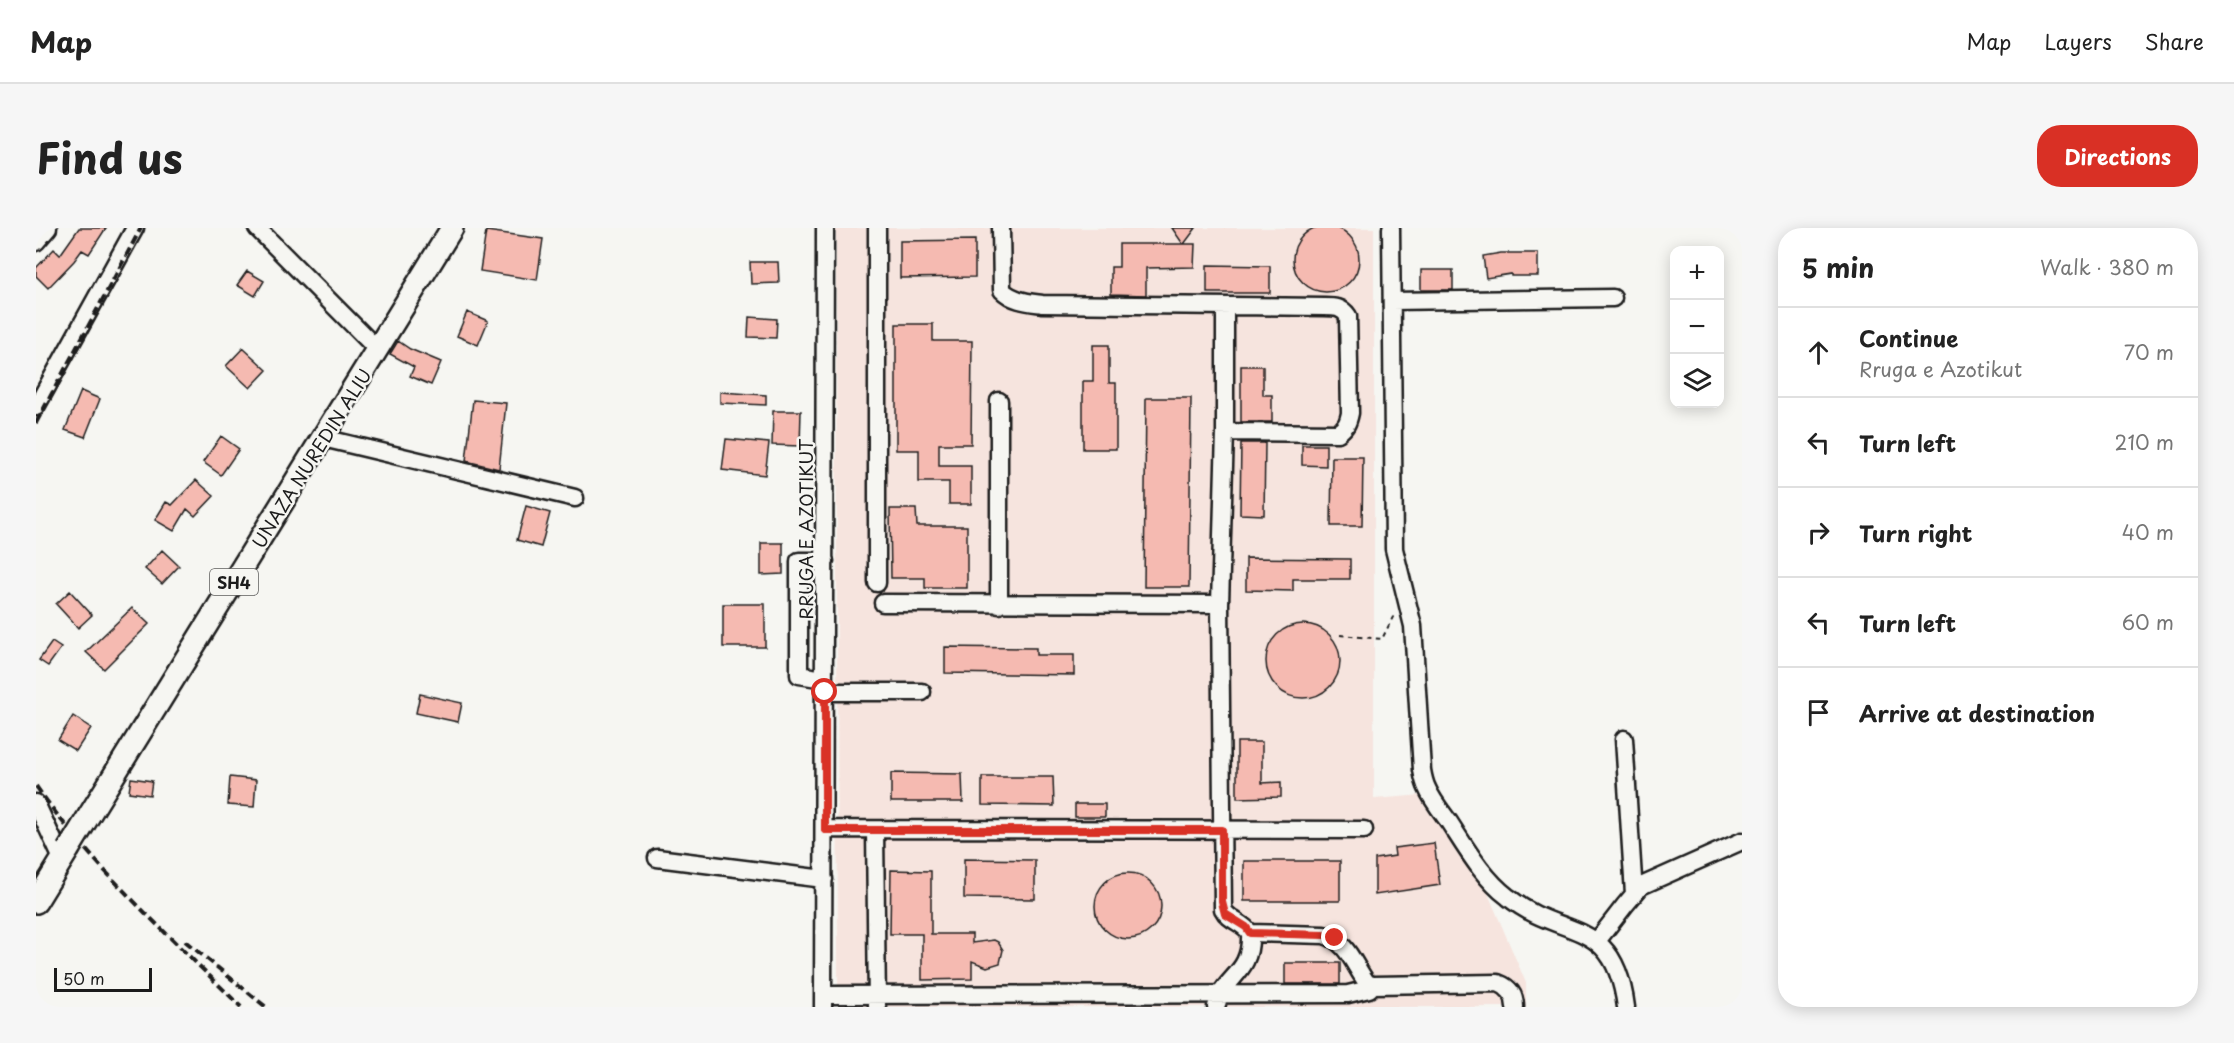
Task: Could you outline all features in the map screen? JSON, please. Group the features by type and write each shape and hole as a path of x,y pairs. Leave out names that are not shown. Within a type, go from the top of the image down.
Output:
{"main road":[{"name":"UNAZA NUREDIN ALIU","path":"39,891 65,855 452,228"}],"street":[{"path":"36,242 48,228"},
{"path":"36,407 135,228"},
{"path":"257,228 378,350"},
{"name":"RRUGA E AZOTIKUT","path":"823,1001 825,228"},
{"path":"877,228 877,583"},
{"path":"1001,228 1000,278 1002,290 1008,296 1042,304 1325,307 1345,311 1348,316 1350,413 1348,422 1338,433 1226,432"},
{"path":"1391,228 1394,549 1413,626 1422,770 1427,789 1481,869 1506,897 1524,909 1584,933 1597,941 1607,952 1616,968 1626,1007"},
{"path":"1392,301 1614,298"},
{"path":"1218,1000 1248,958 1251,946 1250,933 1246,927 1230,918 1222,909 1221,604 1226,432 1225,306"},
{"path":"999,401 999,605"},
{"path":"323,438 575,498"},
{"path":"825,561 799,561 799,675 825,685 922,692"},
{"path":"883,603 1221,604"},
{"path":"1624,738 1634,894"},
{"path":"36,803 65,855"},
{"path":"825,830 1364,830"},
{"path":"875,830 877,1001"},
{"path":"1597,941 1641,886 1742,841"},
{"path":"657,858 824,879"},
{"path":"1250,933 1324,935 1335,938 1344,945 1367,983 1372,985 1498,983 1506,986 1511,992 1515,1007"},
{"path":"823,1001 1218,1000 1348,994 1369,989 1372,985"}],"path":[{"path":"1340,635 1382,639 1406,595"}],"shaded area":[{"path":"836,228 1374,228 1374,799 1423,795 1481,877 1526,983 1526,1007 838,1007"}],"building":[{"path":"1326,226 1339,229 1349,236 1356,246 1359,259 1356,272 1349,282 1339,289 1326,292 1313,289 1303,282 1296,272 1293,259 1296,246 1303,236 1313,229"},
{"path":"79,228 106,228 89,254 82,250 48,288 36,276 36,268 54,249 60,255"},
{"path":"1172,228 1196,228 1184,244 1195,244 1194,267 1146,268 1146,295 1111,294 1111,267 1119,267 1119,244 1183,244"},
{"path":"486,231 543,239 537,280 480,271"},
{"path":"975,240 975,277 900,278 900,241"},
{"path":"1501,253 1538,253 1538,276 1511,276 1511,274 1486,278 1483,256"},
{"path":"750,262 778,262 779,283 751,284"},
{"path":"1207,265 1270,266 1270,293 1207,293"},
{"path":"1421,270 1453,270 1453,290 1421,290"},
{"path":"247,271 264,281 255,296 237,285"},
{"path":"467,312 488,321 478,345 457,336"},
{"path":"749,317 777,319 776,338 748,337"},
{"path":"896,324 933,324 933,341 972,341 971,444 939,444 939,466 971,466 971,504 949,504 949,482 919,482 919,450 896,450"},
{"path":"398,341 410,349 441,362 431,385 410,376 414,367 390,354"},
{"path":"1093,345 1109,345 1109,383 1116,383 1116,449 1083,449 1083,381 1093,381"},
{"path":"243,348 267,370 250,388 226,366"},
{"path":"1241,366 1263,366 1263,395 1272,395 1272,422 1241,422"},
{"path":"81,391 100,399 85,437 65,430"},
{"path":"720,392 766,395 766,405 720,403"},
{"path":"1146,398 1191,398 1189,587 1144,587"},
{"path":"473,400 506,403 499,469 466,461"},
{"path":"773,411 801,411 800,446 772,445"},
{"path":"221,436 239,449 221,475 203,462"},
{"path":"726,439 769,443 765,475 722,470"},
{"path":"1241,443 1265,443 1264,515 1240,514"},
{"path":"1302,445 1326,445 1326,466 1302,465"},
{"path":"1332,457 1363,457 1362,526 1331,526"},
{"path":"196,480 214,496 195,516 187,509 174,531 155,520 166,502 172,505"},
{"path":"526,506 550,513 541,547 517,540"},
{"path":"890,509 916,509 917,526 967,526 967,588 925,588 925,578 891,578"},
{"path":"761,543 783,543 783,574 761,575"},
{"path":"162,550 179,566 162,584 145,569"},
{"path":"1246,558 1350,559 1350,579 1293,579 1293,591 1246,590"},
{"path":"70,591 92,615 78,628 56,604"},
{"path":"723,604 765,604 765,647 723,647"},
{"path":"132,608 149,624 104,669 86,652"},
{"path":"1303,624 1317,627 1329,635 1337,647 1340,661 1337,675 1329,687 1317,695 1303,698 1289,695 1277,687 1269,675 1266,661 1269,647 1277,635 1289,627"},
{"path":"52,642 61,648 48,666 39,660"},
{"path":"945,647 1036,648 1036,655 1074,655 1074,675 945,673"},
{"path":"420,694 462,703 458,722 416,713"},
{"path":"73,716 91,728 76,751 58,740"},
{"path":"1237,742 1262,742 1262,783 1281,782 1281,797 1237,798"},
{"path":"891,773 962,774 963,802 891,802"},
{"path":"230,777 256,780 254,807 228,805"},
{"path":"982,777 1053,777 1054,806 982,805"},
{"path":"131,778 152,781 150,795 129,792"},
{"path":"1075,804 1105,804 1105,817 1075,817"},
{"path":"1434,843 1440,885 1375,895 1375,859 1395,856 1394,848"},
{"path":"964,859 1035,860 1035,899 964,898"},
{"path":"1244,861 1340,861 1340,901 1244,901"},
{"path":"891,870 931,871 931,934 972,934 972,943 994,940 1003,950 1000,963 987,967 972,961 972,979 922,980 922,934 890,934"},
{"path":"1122,873 1134,873 1146,878 1156,888 1161,906 1159,919 1146,934 1134,939 1122,939 1110,934 1100,924 1095,912 1095,900 1100,888 1110,878"},
{"path":"1285,963 1340,963 1340,984 1285,984"}],"railway":[{"path":"36,423 141,228"},
{"path":"36,786 58,816 107,873 241,1007"},
{"path":"185,941 266,1007"}],"route":[{"path":"825,692 825,830 1222,830 1222,909 1225,914 1246,927 1250,933 1324,935 1335,938"}]}
